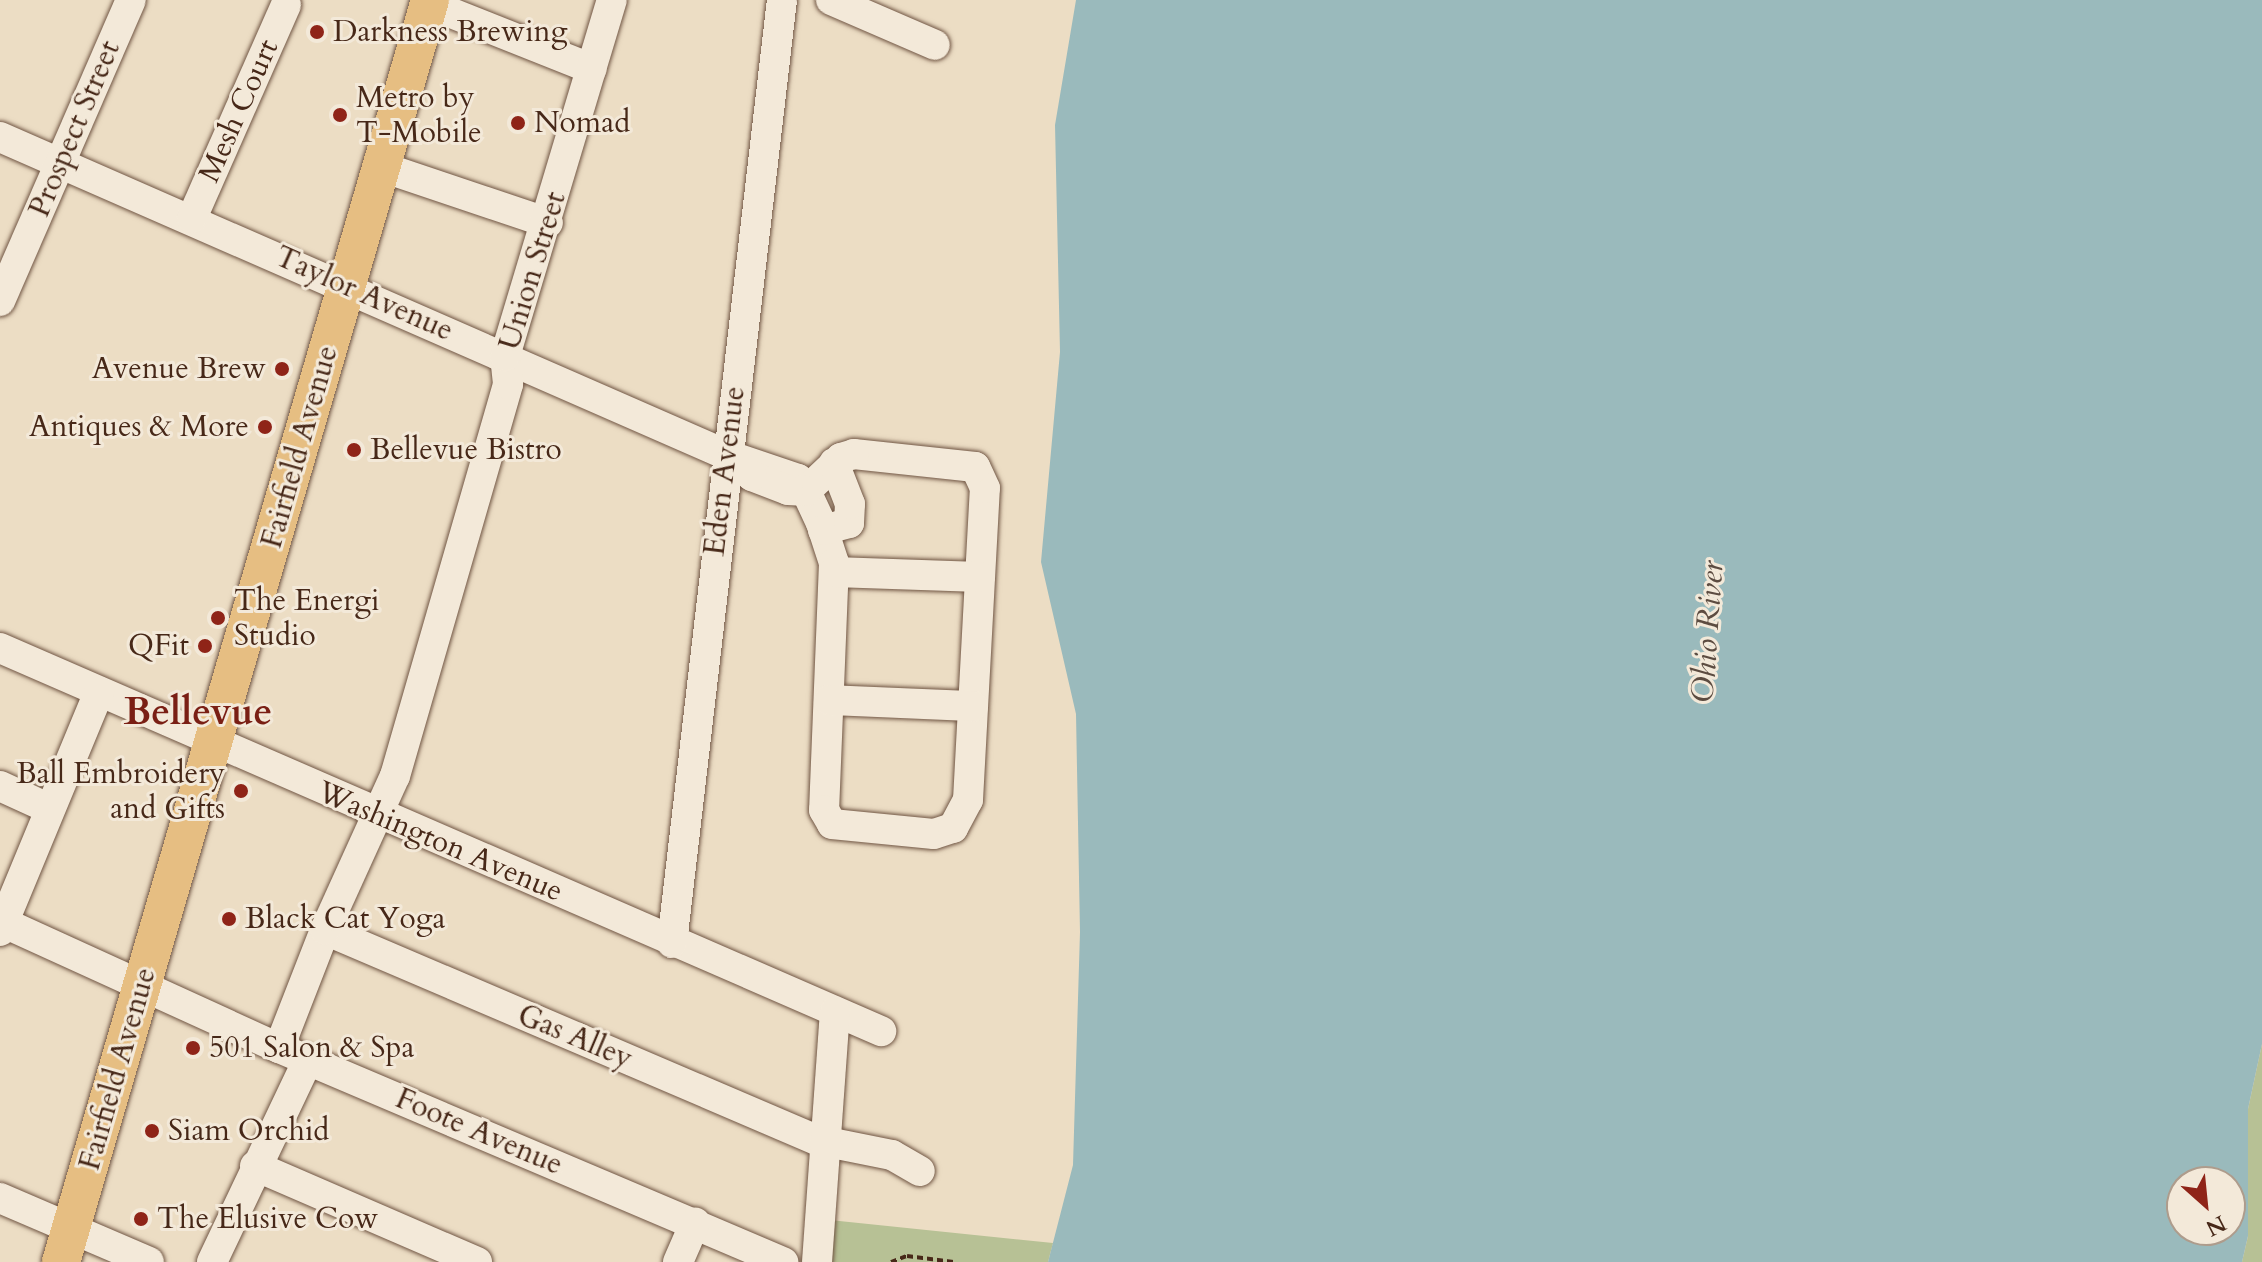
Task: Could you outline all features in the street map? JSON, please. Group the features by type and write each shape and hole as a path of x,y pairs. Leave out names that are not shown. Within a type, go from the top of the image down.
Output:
{"main road":[{"name":"Fairfield Avenue","path":"66,1245 430,2"}],"street":[{"name":"Prospect Street","path":"0,301 131,0"},
{"name":"Union Street","path":"279,1048 325,930 375,814 386,802 395,776 508,384 505,356 548,223 612,0"},
{"name":"Eden Avenue","path":"672,943 782,0"},
{"path":"831,0 935,45"},
{"path":"430,2 592,69"},
{"name":"Mesh Court","path":"192,218 286,5"},
{"name":"Taylor Avenue","path":"0,137 192,218 727,455 798,479 806,491"},
{"path":"382,167 548,223"},
{"path":"854,454 975,467 985,488 968,800 953,828 934,834 832,824 824,810 834,572 823,530 806,491 834,463 854,454"},
{"path":"823,530 849,523 850,504 834,463"},
{"path":"834,572 980,577"},
{"name":"Washington Avenue","path":"0,648 375,814 881,1031"},
{"path":"1,925 99,692"},
{"path":"829,700 973,706"},
{"path":"0,786 48,808"},
{"name":"Foote Avenue","path":"1,925 143,984 279,1048 783,1262"},
{"name":"Gas Alley","path":"325,930 826,1143 892,1155 920,1171"},
{"path":"817,1262 835,1012"},
{"path":"212,1262 308,1060"},
{"path":"255,1166 477,1262"},
{"path":"0,1198 66,1245 149,1262"},
{"path":"678,1262 695,1223"}],"path":[{"path":"891,1262 907,1256 954,1262"}],"green space":[{"path":"2262,1044 2262,1262 2242,1262 2248,1236 2248,1109"},
{"path":"820,1219 1053,1243 1048,1262 817,1262"}],"water":[{"name":"Ohio River","path":"1076,0 2262,0 2262,1044 2248,1109 2246,1245 2246,1166 2166,1166 2166,1246 2246,1246 2242,1262 1048,1262 1073,1165 1080,932 1076,714 1041,562 1060,352 1055,125"}],"place":[{"name":"Darkness Brewing","path":"317,32"},
{"name":"Metro by T-Mobile","path":"340,115"},
{"name":"Nomad","path":"518,123"},
{"name":"Avenue Brew","path":"282,369"},
{"name":"Antiques & More","path":"265,427"},
{"name":"Bellevue Bistro","path":"354,450"},
{"name":"The Energi Studio","path":"218,618"},
{"name":"QFit","path":"205,646"},
{"name":"Ball Embroidery and Gifts","path":"241,791"},
{"name":"Black Cat Yoga","path":"229,919"},
{"name":"501 Salon & Spa","path":"193,1048"},
{"name":"Siam Orchid","path":"152,1131"},
{"name":"The Elusive Cow","path":"141,1219"}],"district":[{"name":"Bellevue","path":"198,713"}]}
